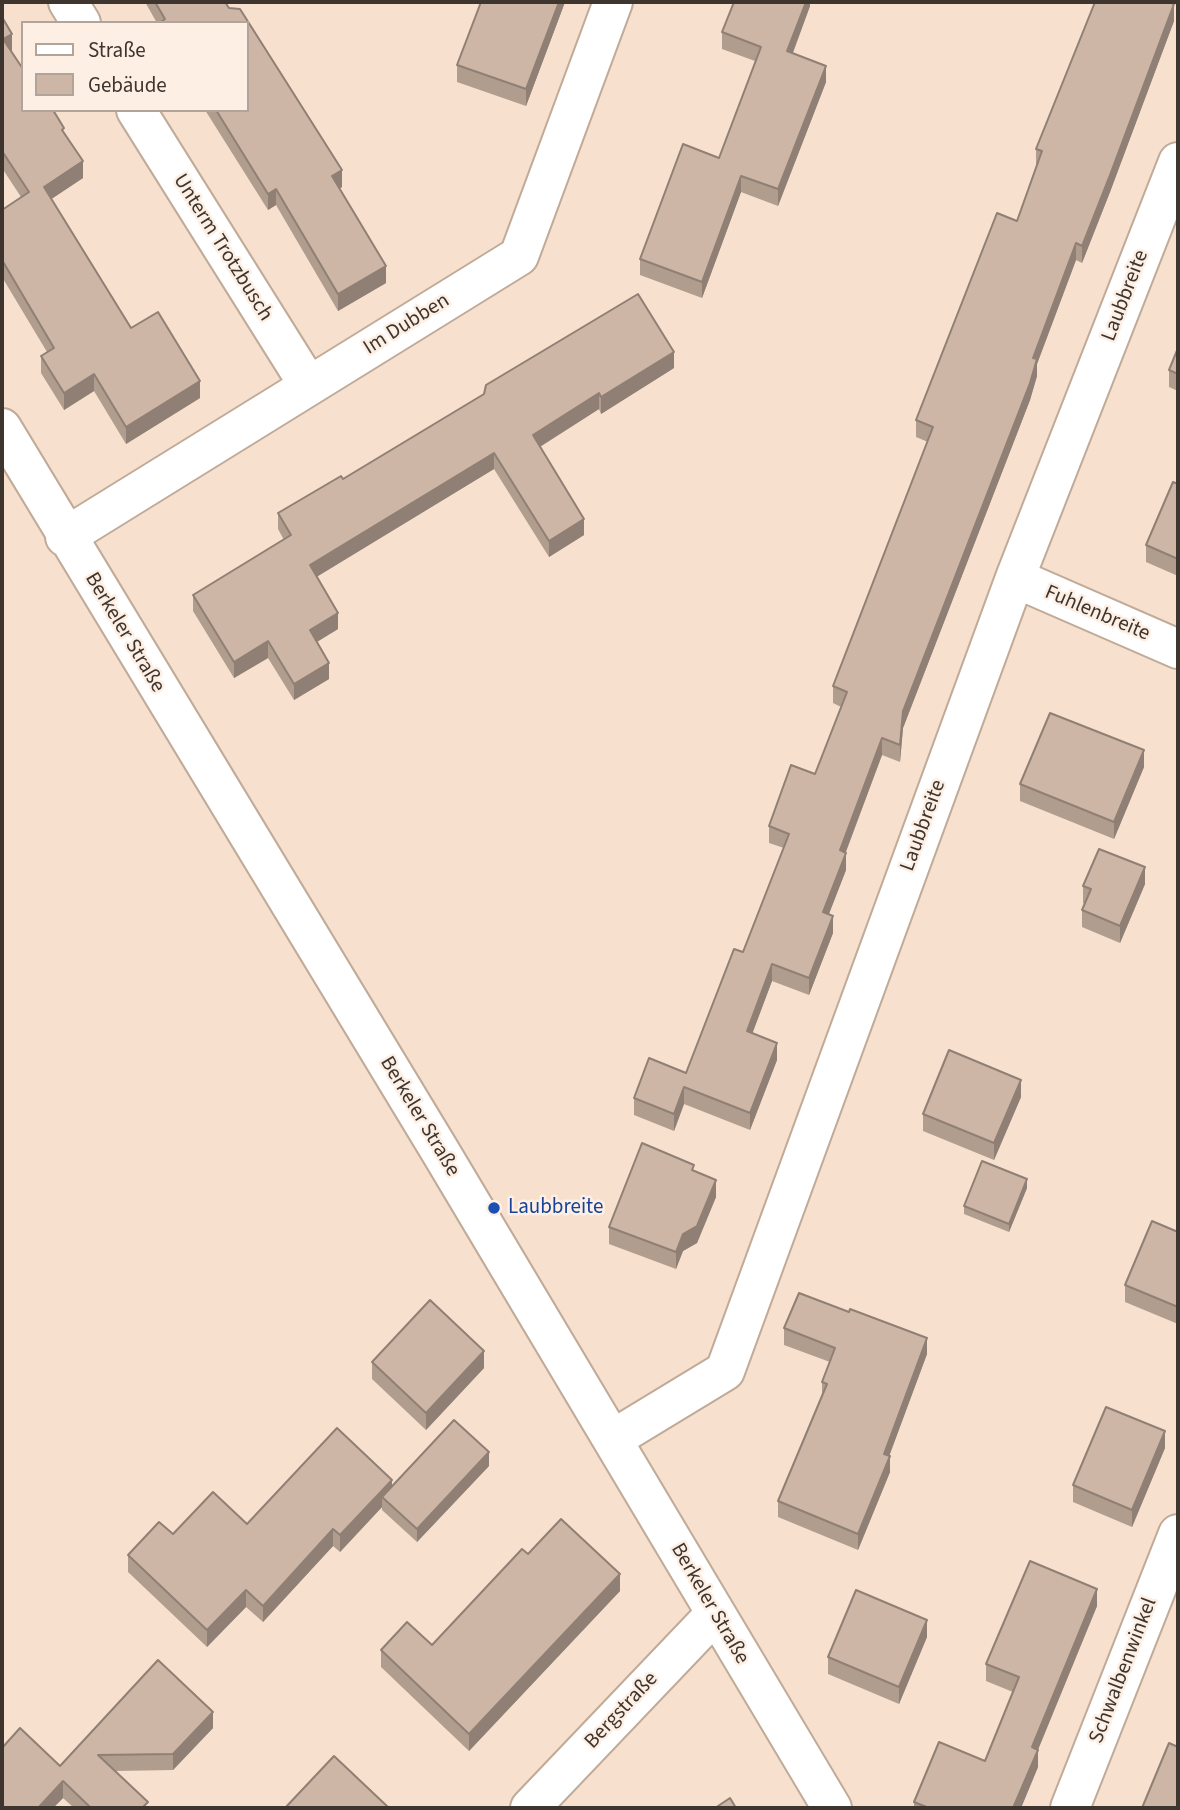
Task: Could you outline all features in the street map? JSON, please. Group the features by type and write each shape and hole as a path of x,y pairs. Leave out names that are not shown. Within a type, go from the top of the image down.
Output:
{"street":[{"path":"68,2 80,21"},
{"name":"Im Dubben","path":"65,537 519,256 613,2"},
{"name":"Unterm Trotzbusch","path":"137,112 309,386"},
{"name":"Laubbreite","path":"613,1439 725,1371 1015,578 1178,162"},
{"name":"Berkeler Straße","path":"2,429 613,1439 714,1615 832,1808"},
{"name":"Fuhlenbreite","path":"1015,578 1178,649"},
{"name":"Schwalbenwinkel","path":"1070,1808 1178,1534"},
{"name":"Bergstraße","path":"530,1808 714,1615"}],"building":[{"path":"155,2 225,2 229,8 240,9 248,21 162,21 165,19"},
{"path":"481,2 559,2 526,89 457,65"},
{"path":"734,2 806,2 787,51 826,66 778,189 741,176 702,282 640,259 683,144 719,158 761,47 722,32"},
{"path":"1095,2 1174,4 1082,246 1076,243 1033,358 1037,359 1030,383 903,711 900,745 882,738 840,850 846,853 823,912 833,916 809,978 772,964 747,1031 777,1043 750,1113 684,1087 674,1114 634,1098 649,1058 686,1073 734,949 743,952 789,834 769,826 791,765 815,774 847,692 833,686 933,427 916,420 997,213 1017,221 1042,151 1036,149"},
{"path":"2,17 12,34 3,39 21,66 21,112 54,112 64,128 62,130 83,161 44,187 131,328 158,312 200,381 126,427 94,374 64,393 41,356 54,348 2,260 2,210 29,192 2,151"},
{"path":"248,22 342,170 332,176 386,266 338,294 276,189 268,194 217,112 248,112"},
{"path":"638,294 674,352 601,397 599,393 533,435 584,519 549,541 494,453 310,565 338,613 310,630 329,663 294,684 268,641 234,662 193,595 291,535 278,513 341,476 343,479 484,394 486,385"},
{"path":"1178,348 1178,374 1169,370"},
{"path":"1173,482 1178,484 1178,559 1146,545"},
{"path":"1050,713 1144,750 1114,822 1020,784"},
{"path":"1099,849 1145,867 1120,926 1082,910 1091,889 1083,886"},
{"path":"949,1050 1021,1080 994,1143 923,1114"},
{"path":"642,1143 694,1165 692,1170 716,1180 697,1226 683,1234 676,1252 609,1227"},
{"path":"982,1161 1027,1179 1009,1224 964,1206"},
{"path":"1152,1221 1178,1232 1178,1307 1125,1285"},
{"path":"799,1293 927,1338 884,1454 890,1456 858,1534 778,1501 827,1384 822,1382 835,1348 784,1328"},
{"path":"430,1300 484,1351 426,1413 372,1362"},
{"path":"1106,1407 1165,1431 1132,1510 1073,1485"},
{"path":"454,1420 489,1452 417,1529 382,1497"},
{"path":"337,1428 392,1480 340,1535 333,1529 263,1606 246,1590 207,1630 128,1555 159,1522 173,1534 213,1492 247,1524"},
{"path":"561,1519 620,1574 469,1734 381,1650 407,1622 432,1645 522,1549 528,1554"},
{"path":"1030,1561 1097,1589 1032,1747 1038,1750 1013,1808 929,1808 914,1802 939,1742 985,1761 1019,1677 986,1664"},
{"path":"856,1590 927,1620 899,1687 828,1657"},
{"path":"158,1660 213,1712 173,1754 98,1755 148,1802 142,1808 91,1808 63,1781 38,1808 2,1808 2,1748 20,1728 60,1766"},
{"path":"1169,1743 1178,1747 1178,1808 1142,1808"},
{"path":"334,1756 389,1808 285,1808"},
{"path":"730,1798 736,1808 715,1808"}],"place":[{"name":"Laubbreite","path":"494,1208"}]}
